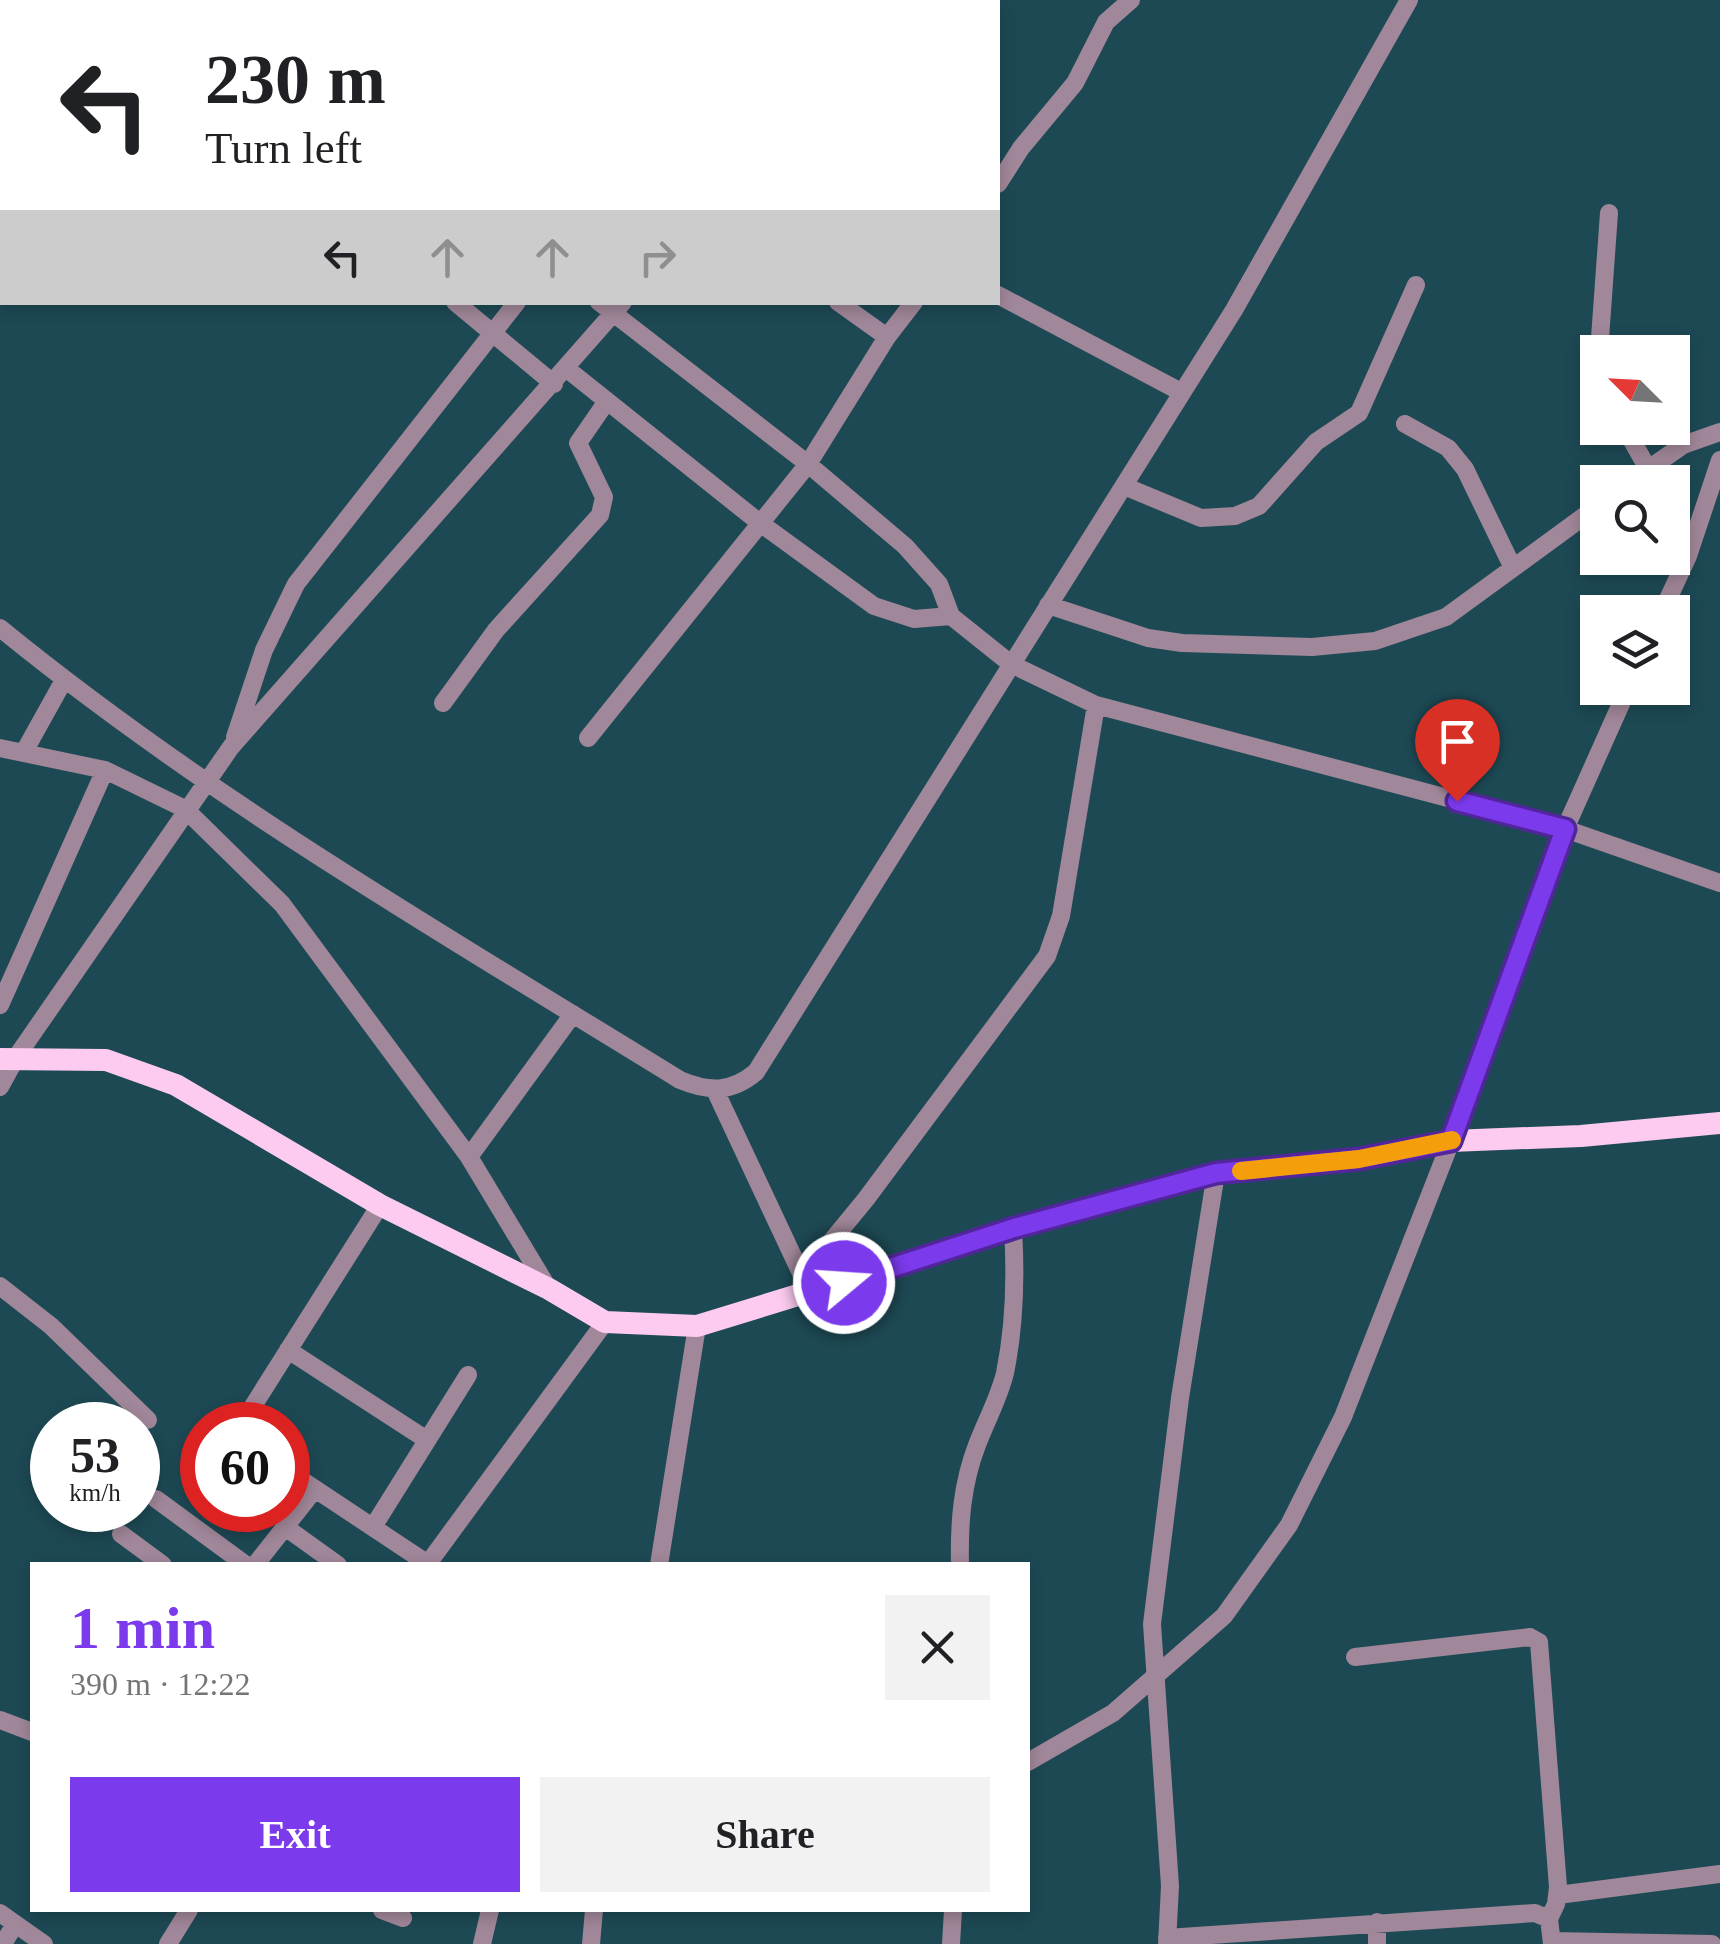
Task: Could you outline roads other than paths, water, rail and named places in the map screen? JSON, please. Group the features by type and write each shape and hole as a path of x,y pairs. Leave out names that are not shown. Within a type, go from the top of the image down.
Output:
{"main road":[{"path":"9,1057 106,1060 176,1085 380,1205 605,1322 697,1326 806,1285 1216,1173 1359,1159 1451,1141 1581,1136 1720,1123"}],"street":[{"path":"1000,181 1021,148 1076,83 1106,22 1131,0"},
{"path":"0,628 64,680 206,783 350,878 680,1080 715,1090 739,1086 756,1072 1234,310 1409,0"},
{"path":"1599,335 1609,213"},
{"path":"1124,486 1201,518 1235,516 1259,506 1320,438 1359,413 1416,285"},
{"path":"1000,296 1180,392"},
{"path":"460,305 554,384"},
{"path":"231,747 264,650 296,584 516,305"},
{"path":"842,305 887,337"},
{"path":"588,738 808,464 887,337 912,305"},
{"path":"0,1087 9,1057 231,747 567,369 612,306 905,546 939,584 951,616 1011,664 1096,705 1565,829 1720,883"},
{"path":"567,369 760,522 874,606 914,620 951,616"},
{"path":"443,702 496,630 600,516 604,497 578,443 608,401"},
{"path":"1405,424 1448,448 1466,469 1513,568"},
{"path":"1654,465 1682,445 1720,432"},
{"path":"1670,595 1688,556 1720,460"},
{"path":"1048,605 1148,638 1219,647 1312,647 1375,640 1411,632 1446,618 1580,519"},
{"path":"24,752 64,680"},
{"path":"715,1090 806,1285 1047,956 1061,916 1096,705"},
{"path":"1030,1761 1113,1713 1224,1616 1289,1525 1343,1417 1451,1141 1565,829 1620,705"},
{"path":"0,748 105,770 186,809 282,904 469,1157 548,1289"},
{"path":"0,1005 105,770"},
{"path":"469,1157 573,1014"},
{"path":"1216,1173 1180,1398 1152,1624 1170,1886 1167,1941 1376,1922 1535,1913 1548,1918"},
{"path":"255,1402 380,1205"},
{"path":"960,1562 959,1514 966,1482 1004,1378 1013,1328 1014,1228"},
{"path":"0,1286 39,1316 129,1402"},
{"path":"429,1562 605,1322"},
{"path":"659,1562 697,1326"},
{"path":"288,1350 427,1440"},
{"path":"373,1527 468,1375"},
{"path":"310,1486 425,1562"},
{"path":"310,1495 315,1489"},
{"path":"160,1502 242,1562"},
{"path":"257,1562 281,1532"},
{"path":"292,1532 334,1562"},
{"path":"122,1534 159,1562"},
{"path":"1356,1657 1530,1637 1539,1642 1558,1896 1548,1918 1552,1942 1712,1944"},
{"path":"0,1720 30,1731"},
{"path":"1558,1896 1720,1874"},
{"path":"168,1944 188,1912"},
{"path":"387,1912 403,1918"},
{"path":"482,1944 490,1912"},
{"path":"591,1944 594,1912"},
{"path":"951,1944 953,1912"},
{"path":"3,1944 8,1919 44,1944"},
{"path":"1376,1922 1377,1944"}]}
